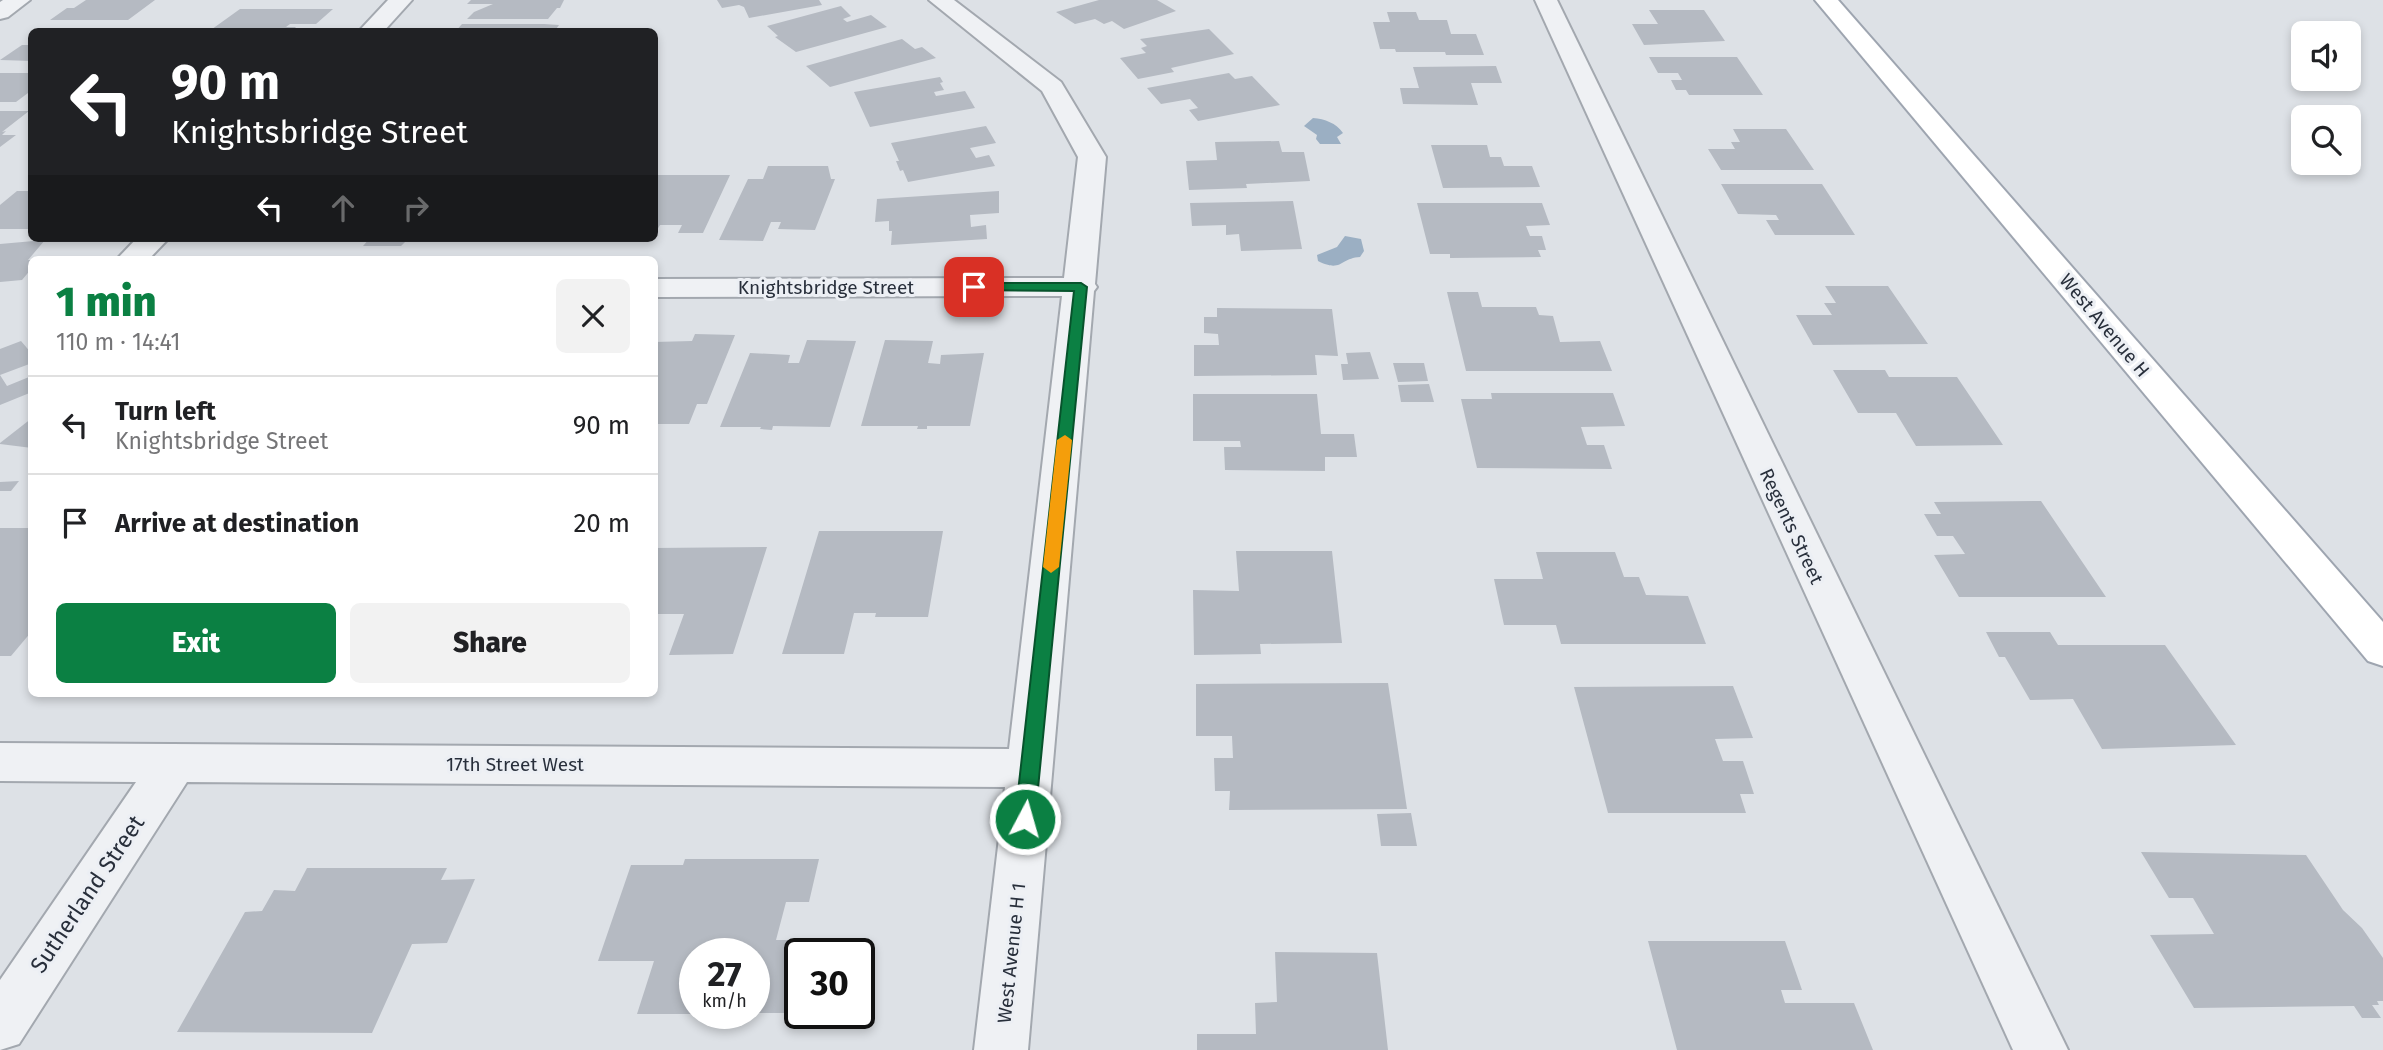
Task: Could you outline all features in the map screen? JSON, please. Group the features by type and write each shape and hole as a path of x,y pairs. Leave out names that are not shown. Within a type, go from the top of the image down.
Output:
{"main road":[{"name":"West Avenue H","path":"1826,0 2383,650"}],"street":[{"path":"0,12 19,0"},
{"path":"373,28 401,0"},
{"name":"West Avenue H 1","path":"940,0 1052,87 1092,157 1081,287 1001,1050"},
{"name":"Regents Street","path":"1546,0 2040,1050"},
{"path":"135,256 150,242"},
{"name":"Knightsbridge Street","path":"658,288 1081,287"},
{"name":"17th Street West","path":"0,762 1030,768"},
{"name":"Sutherland Street","path":"0,1026 175,762"}],"water":[{"path":"1313,118 1337,127 1343,133 1337,137 1341,144 1320,144 1316,139 1317,135 1304,126"},
{"path":"1345,236 1361,239 1364,251 1360,257 1332,266 1318,261 1317,255 1337,247"}],"building":[{"path":"86,0 155,0 128,20 50,20 67,8 74,8"},
{"path":"471,0 564,0 548,19 467,19 474,12 493,4 467,4"},
{"path":"717,0 819,0 822,5 749,18 744,7 739,5 722,8"},
{"path":"1099,0 1157,0 1176,11 1124,29 1112,21 1104,24 1095,19 1075,24 1056,12"},
{"path":"841,6 851,16 843,19 847,22 871,15 887,27 796,52 775,37 778,36 767,26"},
{"path":"240,9 333,9 316,24 290,24 286,27 295,28 214,28"},
{"path":"1649,10 1704,10 1725,41 1644,45 1632,24 1658,24"},
{"path":"1387,12 1416,12 1419,20 1447,20 1451,34 1476,34 1484,55 1446,55 1445,52 1396,52 1395,49 1380,49 1373,22 1390,22"},
{"path":"462,24 559,25 557,28 458,28"},
{"path":"1209,29 1234,54 1171,68 1174,72 1138,79 1120,58 1146,53 1141,48 1147,46 1140,39"},
{"path":"902,39 915,49 922,47 936,58 830,87 806,66"},
{"path":"22,45 28,45 28,61 0,60"},
{"path":"1649,57 1737,57 1763,95 1689,95 1686,90 1676,90 1671,80 1682,80 1678,73 1658,73"},
{"path":"1496,66 1502,83 1471,83 1478,105 1403,104 1400,88 1419,88 1413,67"},
{"path":"0,73 28,73 28,93 16,102 0,102"},
{"path":"1229,73 1235,79 1252,76 1280,105 1198,121 1189,110 1198,108 1190,99 1161,104 1147,88"},
{"path":"940,77 944,90 934,92 936,96 965,91 975,108 870,127 854,92"},
{"path":"0,111 28,111 2,132 6,131 2,135 16,135 0,147"},
{"path":"986,126 996,143 970,148 976,158 989,155 995,166 908,182 903,170 900,171 896,161 899,161 891,143"},
{"path":"1733,129 1786,129 1814,170 1721,170 1708,149 1735,149 1731,142 1740,142"},
{"path":"1279,141 1282,152 1304,152 1310,181 1246,184 1247,188 1189,190 1186,161 1217,160 1215,142"},
{"path":"1431,145 1487,145 1490,157 1501,157 1504,166 1532,166 1540,187 1443,188"},
{"path":"768,166 828,166 831,179 835,179 815,230 778,229 781,222 771,222 763,241 719,240 748,179 763,179"},
{"path":"658,175 730,175 703,233 678,233 682,225 660,225 658,228"},
{"path":"1721,184 1822,184 1855,235 1775,235 1766,220 1779,220 1776,215 1738,214"},
{"path":"17,191 28,191 28,229 0,229 0,205"},
{"path":"999,191 999,213 970,215 971,227 986,225 987,239 891,245 892,231 889,231 889,221 875,222 877,199"},
{"path":"1293,201 1302,249 1241,251 1239,234 1226,235 1226,225 1192,226 1190,203"},
{"path":"1417,203 1542,203 1550,225 1526,226 1530,236 1542,236 1546,250 1538,250 1541,257 1450,258 1450,254 1430,254"},
{"path":"43,242 31,256 28,256 28,273 22,280 0,282 0,244"},
{"path":"366,242 405,242 401,246 363,246"},
{"path":"1825,286 1888,286 1928,344 1813,345 1796,315 1832,315 1824,303 1836,303"},
{"path":"1447,292 1478,292 1482,307 1536,307 1539,315 1553,316 1560,342 1600,341 1612,371 1466,371"},
{"path":"1217,308 1332,309 1338,356 1315,355 1317,375 1194,376 1194,345 1219,345 1218,334 1204,333 1204,317 1217,317"},
{"path":"695,334 735,335 707,404 697,404 689,424 658,424 658,342 692,341"},
{"path":"807,340 856,341 830,427 773,426 772,430 760,429 761,427 720,427 750,353 790,355 788,363 799,363"},
{"path":"885,340 933,341 928,363 940,364 941,355 984,353 970,426 927,426 927,429 917,429 918,426 861,426"},
{"path":"21,341 28,349 28,364 0,375 0,349"},
{"path":"1370,352 1379,379 1343,380 1341,364 1348,364 1346,353"},
{"path":"1393,363 1424,363 1428,381 1398,382"},
{"path":"1833,370 1885,370 1889,377 1957,377 2003,445 1916,446 1896,413 1858,413"},
{"path":"0,375 7,386 28,377 28,394 0,405"},
{"path":"1429,384 1434,402 1401,402 1398,385"},
{"path":"1491,393 1613,393 1625,426 1581,427 1587,445 1604,445 1612,469 1477,468 1461,399 1492,399"},
{"path":"1193,394 1317,394 1321,434 1354,434 1357,457 1325,457 1325,471 1225,470 1224,447 1241,447 1240,441 1193,441"},
{"path":"28,421 28,448 0,443"},
{"path":"19,481 11,491 0,491 0,482"},
{"path":"2041,501 2106,597 1959,597 1934,555 1965,554 1953,536 1937,536 1924,514 1941,514 1934,502"},
{"path":"0,528 28,528 28,636 11,656 0,656"},
{"path":"819,531 943,531 928,617 875,617 876,613 854,613 844,654 782,654"},
{"path":"767,547 733,654 669,655 684,614 658,614 658,548"},
{"path":"1236,551 1332,551 1342,643 1260,644 1261,654 1194,655 1193,590 1239,591"},
{"path":"1536,552 1615,552 1624,577 1639,577 1646,595 1688,596 1706,644 1561,644 1556,625 1504,625 1494,579 1543,579"},
{"path":"1986,632 2050,632 2058,645 2165,645 2236,745 2102,749 2073,699 2030,700 2005,657 1999,657"},
{"path":"1388,683 1407,809 1229,810 1230,791 1215,791 1214,758 1233,758 1232,736 1196,736 1196,684"},
{"path":"1733,686 1753,738 1715,739 1723,761 1743,761 1754,794 1740,794 1746,813 1608,813 1574,687"},
{"path":"1411,813 1417,846 1381,846 1377,814"},
{"path":"2141,852 2306,855 2343,910 2362,928 2383,958 2383,1001 2377,1001 2379,1005 2372,1005 2381,1018 2362,1018 2354,1006 2194,1008 2150,935 2214,934 2193,898 2169,898"},
{"path":"685,859 819,859 809,902 786,902 776,940 784,940 784,1013 770,1013 770,938 679,938 679,1014 637,1014 654,961 598,961 631,865 683,865"},
{"path":"307,868 447,868 441,880 475,879 447,943 412,944 372,1033 177,1032 245,912 262,911 274,890 295,891"},
{"path":"1648,941 1785,941 1802,990 1781,990 1785,1003 1854,1003 1873,1050 1677,1050"},
{"path":"1275,952 1377,953 1388,1050 1197,1050 1197,1034 1256,1034 1255,1003 1277,1002"}],"slow traffic":[{"path":"1051,567 1065,440"}],"route":[{"path":"974,287 1081,287 1025,819"}]}
